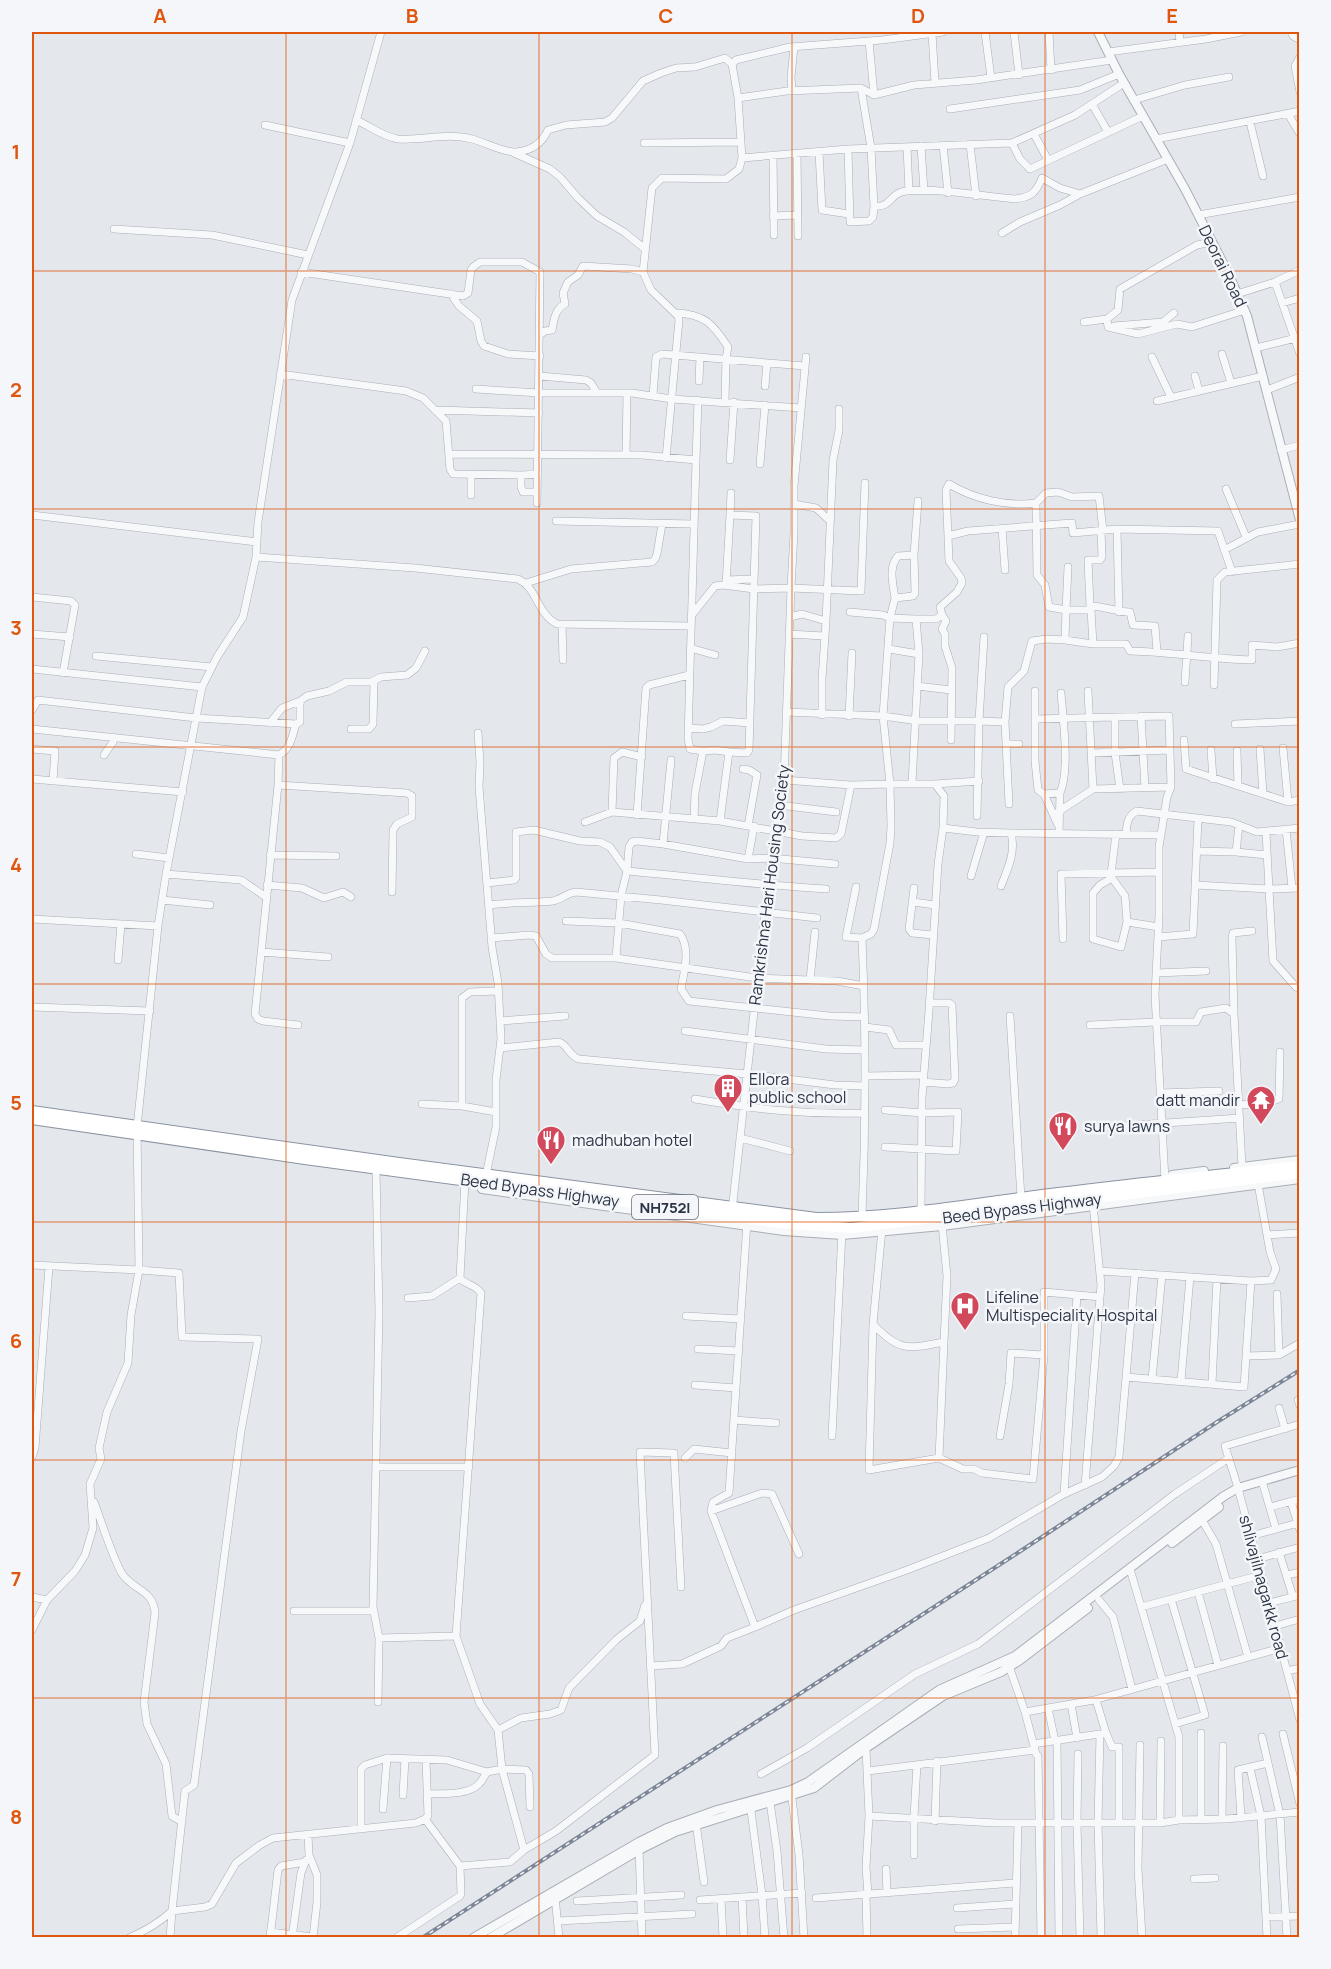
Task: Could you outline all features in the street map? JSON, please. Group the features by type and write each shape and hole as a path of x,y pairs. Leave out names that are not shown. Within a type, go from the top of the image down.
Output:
{"highway":[{"name":"Beed Bypass Highway","path":"32,1111 137,1131 376,1168 483,1176 816,1218 921,1209 1165,1178 1299,1166"},
{"name":"Beed Bypass Highway","path":"32,1119 137,1131 463,1176"},
{"name":"Beed Bypass Highway","path":"732,1209 747,1222 788,1224 842,1231 942,1222 1093,1203 1299,1173"}],"street":[{"path":"32,1630 47,1600 75,1571 85,1555 93,1528 90,1484 101,1459 99,1448 107,1412 128,1363 131,1315 139,1270 137,1131 158,926 169,858 202,687 243,617 256,556 258,522 291,304 350,143 381,32"},
{"path":"732,64 736,60 794,47 943,32"},
{"path":"985,32 991,78"},
{"path":"1014,32 1019,75"},
{"path":"1049,32 1051,70"},
{"name":"Deorai Road","path":"1100,32 1119,74 1198,215 1245,310 1299,522"},
{"path":"1179,32 1180,42"},
{"path":"738,98 792,91 861,88 874,95 914,85 1051,70 1206,35 1240,32"},
{"path":"1291,32 1299,40"},
{"path":"932,33 935,83"},
{"path":"869,41 874,95"},
{"path":"792,91 794,47"},
{"path":"1299,57 1295,66 1299,92"},
{"path":"514,153 536,146 543,140 548,130 605,122 612,118 643,81 652,76 676,68 695,67 725,58 732,64 738,98 741,142 742,158 739,169 726,178 662,178 652,188 643,273 651,290 675,313 679,320 666,458"},
{"path":"950,109 1080,90 1119,74"},
{"path":"1134,100 1185,85 1229,77"},
{"path":"742,158 848,149 1012,143 1075,115 1124,83"},
{"path":"848,149 850,222 869,221 873,217 874,206 871,148 861,88"},
{"path":"1092,104 1108,132"},
{"path":"1156,139 1299,111"},
{"path":"1288,114 1299,134"},
{"path":"1030,169 1143,116"},
{"path":"356,120 389,137 400,139 438,135 472,138 550,169 597,216 624,232 645,249"},
{"path":"1250,122 1263,176"},
{"path":"265,125 350,143"},
{"path":"1034,134 1047,160"},
{"path":"644,143 741,142"},
{"path":"1012,143 1020,159 1030,169 1060,188 1080,194"},
{"path":"970,144 976,196"},
{"path":"943,145 948,193"},
{"path":"921,146 924,191"},
{"path":"907,147 909,191"},
{"path":"819,152 822,210 849,214"},
{"path":"797,153 798,236"},
{"path":"773,155 774,235"},
{"path":"1002,233 1080,194 1167,159"},
{"path":"874,206 882,207 888,204 892,196 898,192 909,191 1015,199 1029,198 1036,191 1042,178"},
{"path":"1198,215 1299,197"},
{"path":"773,216 797,215"},
{"path":"114,229 212,235 308,255"},
{"path":"1108,323 1118,310 1120,289 1197,245 1212,242"},
{"path":"301,272 463,296 468,293 471,270 480,262 522,262 542,274 537,503"},
{"path":"540,334 552,330 554,317 559,307 565,304 563,293 568,282 578,275 583,266 632,269 643,273"},
{"path":"1237,294 1275,282 1299,270"},
{"path":"1275,282 1297,338 1299,354"},
{"path":"451,294 459,306 477,321 484,346 508,354 540,356"},
{"path":"1282,303 1299,298"},
{"path":"1108,323 1138,334 1176,324 1192,327 1245,310"},
{"path":"675,313 683,313 711,322 728,347 724,402"},
{"path":"1084,322 1163,322 1174,313"},
{"path":"1256,348 1297,338"},
{"path":"653,395 656,357 662,354 805,366"},
{"path":"1222,354 1231,383"},
{"path":"699,381 700,357"},
{"name":"Ramkrishna Hari Housing Society","path":"732,1209 771,858 784,780 794,504 806,357"},
{"path":"1152,357 1171,398"},
{"path":"765,386 767,363"},
{"path":"280,374 406,391 423,398 446,421 450,469 453,474 538,474"},
{"path":"540,376 586,380 591,383 597,393"},
{"path":"1195,376 1199,391"},
{"path":"1156,401 1263,376"},
{"path":"1267,390 1299,377"},
{"path":"476,389 540,393 627,393 672,399 801,408"},
{"path":"626,455 627,393"},
{"path":"698,400 688,728 690,749 693,751 748,752 757,518 756,516 730,515"},
{"path":"730,460 734,402"},
{"path":"760,464 765,405"},
{"path":"822,715 833,460 839,430 839,409"},
{"path":"435,410 539,413"},
{"path":"1281,450 1299,445"},
{"path":"449,454 626,455 696,460"},
{"path":"471,475 471,495"},
{"path":"521,475 523,492 536,492"},
{"path":"726,582 754,589 861,591 865,483"},
{"path":"951,740 952,668 942,629 946,621 940,607 957,592 962,583 949,561 946,490 949,484 964,494 1014,505 1036,503 1046,493 1058,492 1072,497 1099,496 1102,557 1100,560 1088,560 1094,644"},
{"path":"1227,489 1246,537"},
{"path":"726,582 731,493"},
{"path":"894,598 913,596 915,593 914,555 918,501"},
{"path":"1036,503 1037,575 1045,585 1049,607 1066,610 1104,606 1119,612 1131,612 1133,625 1155,626 1157,652"},
{"path":"794,504 816,508 830,521"},
{"path":"32,515 256,542"},
{"path":"556,521 693,524"},
{"path":"1224,550 1258,532 1299,522"},
{"path":"948,536 968,531 1072,523 1073,533 1117,529 1218,531 1232,572"},
{"path":"526,583 571,569 652,562 657,554 662,524"},
{"path":"1002,528 1005,570"},
{"path":"1117,529 1119,612"},
{"path":"856,887 846,937 862,938 871,934 874,929 891,827 884,716 890,618 894,598 893,562 898,556 914,555"},
{"path":"256,556 415,568 518,579 526,583 543,614 551,621 561,624 691,626"},
{"path":"1214,685 1217,580 1226,572 1299,564"},
{"path":"1065,640 1068,567"},
{"path":"691,616 715,586 726,582 753,579"},
{"path":"32,597 74,603 75,610 63,673"},
{"path":"850,612 890,618 936,619 942,615"},
{"path":"790,616 802,615 826,621"},
{"path":"912,783 919,654 916,618"},
{"path":"561,624 563,660"},
{"path":"32,633 70,637"},
{"path":"789,634 824,636"},
{"path":"1185,682 1188,636"},
{"path":"977,816 984,637"},
{"path":"1009,804 1005,722 1008,687 1024,670 1032,641 1047,639 1094,644 1126,644 1130,651 1252,660 1252,645 1277,647 1299,643"},
{"path":"690,648 715,655"},
{"path":"889,649 919,654"},
{"path":"270,723 282,708 307,696 329,691 342,684 410,674 425,651"},
{"path":"849,716 852,653"},
{"path":"96,656 212,667"},
{"path":"32,669 202,687"},
{"path":"637,815 646,688 689,675"},
{"path":"351,729 369,729 373,724 374,681"},
{"path":"917,686 951,690"},
{"path":"1088,690 1093,789"},
{"path":"1035,691 1035,761 1038,790 1044,794 1059,831"},
{"path":"1059,831 1060,793 1064,783 1061,693"},
{"path":"32,710 38,700 196,718 296,724"},
{"path":"32,729 279,755 289,746 296,724 300,722 300,701"},
{"path":"786,712 884,716 915,720 1005,722"},
{"path":"1141,716 1145,788"},
{"path":"1035,719 1169,716 1171,787 1161,835 1156,973 1156,1022 1165,1178 1299,1160"},
{"path":"1115,717 1115,753 1120,789"},
{"path":"688,728 711,728 723,721 750,723"},
{"path":"1235,724 1299,721"},
{"path":"478,733 479,787 486,883 500,1021 496,1127 483,1176 482,1189 747,1222 729,1493 713,1502 711,1511 755,1627"},
{"path":"104,755 114,737"},
{"path":"1184,740 1186,769 1288,802 1299,800"},
{"path":"1006,744 1019,744"},
{"path":"1283,748 1288,802"},
{"path":"32,749 55,751 53,781"},
{"path":"1260,749 1263,794"},
{"path":"1092,753 1170,750"},
{"path":"1210,750 1213,779"},
{"path":"694,819 695,793 703,751"},
{"path":"1237,751 1238,786"},
{"path":"612,812 614,758 622,752 642,757"},
{"path":"720,821 729,752"},
{"path":"279,755 255,1014 263,1021 298,1025"},
{"path":"663,844 671,760"},
{"path":"743,769 757,775 748,859"},
{"path":"32,779 183,792"},
{"path":"784,780 850,785 979,781"},
{"path":"921,1209 923,1079 938,864 943,828 944,796 935,784"},
{"path":"278,785 412,796 412,817 397,824 393,830 392,892"},
{"path":"585,822 612,812 720,821 802,836 840,837 850,785"},
{"path":"1059,812 1093,789 1171,787"},
{"path":"1044,794 1060,793"},
{"path":"779,806 836,812"},
{"path":"1126,834 1128,819 1137,811 1231,822 1257,832 1299,828"},
{"path":"1158,937 1193,934 1198,819"},
{"path":"1236,852 1239,825"},
{"path":"943,828 1011,833 1059,831 1161,835"},
{"path":"1196,885 1269,889 1296,888 1286,829"},
{"path":"486,883 516,878 516,832 534,830 610,847 627,871 826,889"},
{"path":"971,876 984,832"},
{"path":"1266,832 1273,961 1299,988"},
{"path":"1001,886 1012,856 1014,843 1011,833"},
{"path":"1111,876 1093,893 1093,939 1121,947 1127,922 1125,896 1111,876 1116,834"},
{"path":"616,958 621,896 627,871 629,847 632,843 637,841 663,844 748,859 771,858 835,864"},
{"path":"1197,851 1267,855"},
{"path":"136,854 169,858"},
{"path":"270,855 336,856"},
{"path":"1063,939 1061,874 1111,876 1159,872"},
{"path":"166,874 241,880 266,897"},
{"path":"267,885 302,888 324,898 343,892 351,897"},
{"path":"914,888 909,929 912,933 933,935"},
{"path":"489,905 555,901 572,892 817,918"},
{"path":"162,900 210,905"},
{"path":"913,902 935,905"},
{"path":"32,919 158,926"},
{"path":"566,921 619,924 680,934 684,940 685,967 681,989 689,1001 829,1016 865,1017"},
{"path":"1127,922 1158,927"},
{"path":"118,960 121,924"},
{"path":"1242,1167 1232,938 1233,933 1252,931"},
{"path":"810,980 815,932"},
{"path":"491,938 536,936 546,954 552,958 616,958 757,978 837,981 864,986"},
{"path":"862,938 866,1050 863,1215"},
{"path":"261,952 328,957"},
{"path":"1156,973 1206,971"},
{"path":"462,1106 462,998 470,992 498,991"},
{"path":"866,1076 953,1083 955,1079 952,1005 949,1002 930,1003"},
{"path":"32,1007 150,1011"},
{"path":"1090,1025 1196,1022 1202,1012 1226,1008 1234,1014"},
{"path":"500,1021 565,1016"},
{"path":"1010,1016 1021,1196"},
{"path":"865,1028 890,1030 896,1045 926,1045"},
{"path":"686,1031 826,1048 866,1050"},
{"path":"500,1048 559,1042 573,1057 579,1059 747,1074 835,1085 866,1086"},
{"path":"1239,1105 1266,1103 1279,1099 1280,1052"},
{"path":"1160,1093 1219,1091"},
{"path":"695,1099 809,1114 865,1113"},
{"path":"422,1104 462,1106 496,1112"},
{"path":"885,1110 922,1113 958,1112 956,1151 885,1147"},
{"path":"1121,1125 1240,1118"},
{"path":"740,1138 790,1151"},
{"path":"376,1168 379,1313 374,1611 379,1638 378,1702"},
{"path":"463,1176 460,1278 477,1287 481,1293 456,1636 480,1704 498,1730 502,1769 524,1850"},
{"path":"1085,1485 1100,1297 1100,1271 1093,1203 1299,1179"},
{"path":"1100,1271 1251,1281 1271,1280 1276,1269 1270,1252 1258,1184"},
{"path":"939,1458 947,1276 942,1222"},
{"path":"882,1228 873,1324 869,1470 939,1458 963,1469 1033,1479 1044,1355 1044,1292 1100,1297"},
{"path":"832,1436 842,1231"},
{"path":"1267,1235 1299,1233"},
{"path":"32,1265 179,1273 182,1337 258,1339 241,1431 194,1785 185,1791 170,1938"},
{"path":"32,1457 35,1448 49,1267"},
{"path":"650,1666 682,1664 721,1646 727,1638 794,1610 989,1538 1064,1494 1102,1477 1114,1466 1119,1457 1135,1273"},
{"path":"1152,1379 1161,1275"},
{"path":"1181,1381 1190,1277"},
{"path":"408,1298 432,1296 460,1278"},
{"path":"1212,1384 1217,1279"},
{"path":"1126,1377 1244,1387 1251,1281"},
{"path":"1277,1294 1279,1354"},
{"path":"1064,1494 1077,1295"},
{"path":"686,1316 741,1319"},
{"path":"873,1324 889,1341 911,1348 944,1342"},
{"path":"1246,1356 1279,1354 1299,1343"},
{"path":"698,1349 739,1351"},
{"path":"1000,1436 1009,1384 1011,1353 1044,1355"},
{"path":"695,1385 736,1388"},
{"path":"1279,1408 1285,1429"},
{"path":"734,1420 776,1423"},
{"path":"761,1774 807,1748 915,1674 978,1644 1175,1494 1229,1458 1225,1446 1299,1424"},
{"path":"685,1458 694,1449 732,1453"},
{"path":"460,1866 510,1862 524,1850 556,1831 656,1755 640,1452 675,1453 681,1587"},
{"name":"shlivajilnagarkk road","path":"1229,1458 1234,1490 1251,1536 1287,1671 1296,1694 1299,1720"},
{"path":"376,1467 469,1467"},
{"path":"473,1938 696,1817 814,1788 866,1748 943,1696 1008,1663 1099,1600 1224,1496 1234,1490 1299,1470"},
{"path":"1263,1481 1276,1529"},
{"path":"639,1846 751,1804 770,1802 791,1793 939,1690 1008,1663 1202,1520 1227,1500 1234,1490"},
{"path":"711,1511 762,1493 772,1494 799,1554"},
{"path":"92,1497 121,1572 129,1583 149,1595 154,1603 155,1613 144,1702 147,1724 166,1764 172,1815 182,1822"},
{"path":"1270,1508 1299,1499"},
{"path":"1251,1536 1298,1526 1291,1502"},
{"path":"1202,1520 1216,1544 1248,1657"},
{"path":"1257,1559 1299,1547"},
{"path":"1269,1603 1296,1596 1280,1552"},
{"path":"1131,1572 1179,1737 1179,1820"},
{"path":"1287,1575 1299,1572"},
{"path":"1141,1607 1261,1575"},
{"path":"1198,1592 1218,1665"},
{"path":"32,1597 47,1600"},
{"path":"1171,1599 1205,1715 1175,1724"},
{"path":"498,1730 521,1718 561,1710 569,1688 617,1639 640,1622 647,1600"},
{"path":"1099,1600 1113,1617 1132,1689"},
{"path":"294,1611 374,1611"},
{"path":"1275,1626 1299,1619"},
{"path":"379,1638 456,1636"},
{"path":"1025,1712 1096,1700 1281,1648"},
{"path":"1008,1663 1038,1756 1041,1938"},
{"path":"1287,1671 1299,1668"},
{"path":"1096,1700 1103,1734 1098,1823 1101,1938"},
{"path":"1071,1704 1077,1737"},
{"path":"1048,1708 1056,1741 1059,1938"},
{"path":"1201,1733 1201,1820"},
{"path":"868,1771 1034,1747 1077,1737 1103,1734"},
{"path":"1103,1734 1112,1747 1119,1747 1119,1823"},
{"path":"1283,1734 1299,1804"},
{"path":"1262,1737 1280,1815 1287,1938"},
{"path":"1160,1823 1161,1741"},
{"path":"1140,1745 1138,1869 1142,1938"},
{"path":"1222,1819 1223,1746"},
{"path":"866,1748 869,1816 866,1867 867,1938"},
{"path":"1078,1754 1080,1938"},
{"path":"361,1828 361,1769 365,1765 387,1758 447,1760 487,1772 502,1769 526,1770 529,1774 530,1807"},
{"path":"383,1809 387,1758"},
{"path":"404,1795 405,1759"},
{"path":"129,1938 145,1931 172,1911 212,1904 236,1863 273,1838 416,1823 425,1819 428,1816 426,1759"},
{"path":"935,1821 937,1761"},
{"path":"1241,1818 1238,1770 1268,1763"},
{"path":"914,1855 917,1765"},
{"path":"1250,1768 1261,1816 1266,1938"},
{"path":"427,1794 471,1789 479,1784 487,1772"},
{"path":"791,1793 799,1855 804,1938"},
{"path":"770,1802 782,1894 784,1938"},
{"path":"751,1804 765,1938"},
{"path":"869,1816 935,1821 1018,1823 1160,1823 1299,1812"},
{"path":"396,1938 460,1896 460,1866 425,1819"},
{"path":"1015,1938 1018,1823"},
{"path":"696,1824 704,1882"},
{"path":"292,1936 301,1873 307,1858 308,1835"},
{"path":"636,1938 642,1937 639,1846"},
{"path":"307,1858 316,1875 317,1902 313,1937 270,1935 278,1870 281,1866 307,1858"},
{"path":"886,1869 887,1893"},
{"path":"1194,1879 1215,1878"},
{"path":"816,1898 1015,1883"},
{"path":"700,1900 802,1893"},
{"path":"555,1895 559,1938"},
{"path":"490,1938 555,1895"},
{"path":"577,1901 681,1895"},
{"path":"742,1897 744,1938"},
{"path":"721,1899 723,1938"},
{"path":"957,1908 1015,1904"},
{"path":"558,1921 692,1914"},
{"path":"1266,1917 1299,1916"},
{"path":"958,1929 1015,1927"}],"railway":[{"path":"422,1938 1300,1370"}],"place":[{"name":"Ellora public school","path":"728,1114"},
{"name":"datt mandir","path":"1261,1126"},
{"name":"surya lawns","path":"1063,1152"},
{"name":"madhuban hotel","path":"551,1166"},
{"name":"Lifeline Multispeciality Hospital","path":"965,1332"}]}
